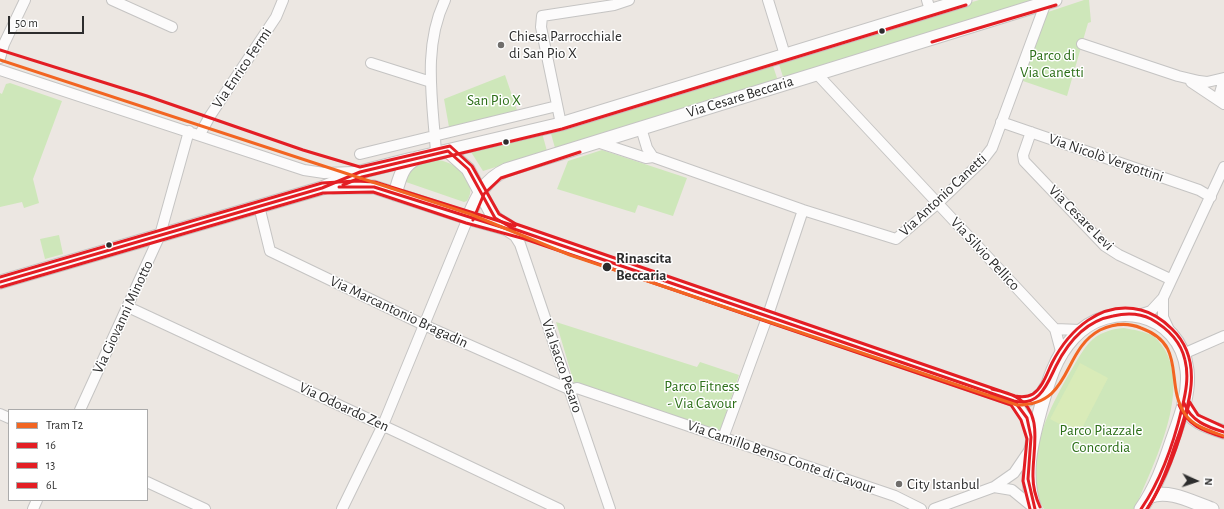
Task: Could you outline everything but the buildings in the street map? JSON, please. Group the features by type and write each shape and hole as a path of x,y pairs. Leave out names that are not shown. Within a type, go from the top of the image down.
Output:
{"street":[{"path":"0,57 17,15 25,0"},
{"path":"112,0 123,2 172,27"},
{"name":"Via Enrico Fermi","path":"200,134 210,116 276,17 283,0"},
{"path":"445,0 438,16 434,33 431,82 435,134 442,152 468,169 495,218 526,234"},
{"path":"561,124 541,27 542,16 578,5 614,5 629,0"},
{"path":"768,0 785,55"},
{"name":"Via Cesare Beccaria","path":"395,194 403,169 417,158 561,124 785,55 929,5 965,0"},
{"name":"Via Cesare Beccaria","path":"468,218 480,191 493,177 506,170 1051,1"},
{"name":"Via Antonio Canetti","path":"597,142 646,158 653,157 803,210 896,239 937,204 987,155 992,148 1001,122 1051,1"},
{"path":"1082,44 1178,76 1203,82 1224,78 1220,93 1224,104"},
{"path":"371,63 431,82"},
{"path":"0,70 200,134 310,172 329,174 360,172"},
{"name":"Via Silvio Pellico","path":"817,74 1055,329"},
{"path":"1178,76 1197,86 1224,104"},
{"path":"360,154 435,134 557,106"},
{"name":"Via Nicolò Vergottini","path":"1001,122 1199,190 1211,197"},
{"path":"641,128 647,148 653,157"},
{"name":"Via Giovanni Minotto","path":"80,409 160,235 189,131"},
{"name":"Via Cesare Levi","path":"1031,132 1023,155 1024,161 1092,233 1105,246 1119,255 1170,279"},
{"path":"0,282 322,188 360,172 417,158"},
{"path":"1141,509 1150,497 1162,469 1184,403 1187,381 1183,354 1163,317 1163,298 1170,279 1211,197 1224,167"},
{"path":"322,188 365,186 395,194 468,218 526,234 1014,402 1023,402 1035,398 1041,393 1072,339 1081,330 1107,316 1124,314 1139,315 1153,321 1171,333"},
{"name":"Via Marcantonio Bragadin","path":"259,206 270,251 424,325 571,390"},
{"path":"723,438 767,318 803,210"},
{"path":"342,509 383,425 468,218"},
{"name":"Via Isacco Pesaro","path":"504,228 515,236 520,244 571,390 610,509"},
{"path":"1139,315 1151,310 1163,298"},
{"name":"Via Odoardo Zen","path":"128,307 383,425 559,509"},
{"path":"1062,355 1055,329 1081,330"},
{"path":"1183,354 1224,336"},
{"path":"1034,508 1028,481 1031,444 1047,382"},
{"name":"Via Camillo Benso Conte di Cavour","path":"571,390 578,388 896,496 921,509"},
{"path":"934,509 994,487 1014,473 1031,444 1026,418 1014,402"},
{"path":"1184,403 1191,416 1199,423 1224,432"},
{"path":"148,482 205,509"},
{"path":"994,487 1012,490 1034,508"},
{"path":"1150,497 1156,494 1166,494 1212,509"}],"green space":[{"path":"979,0 1040,0 784,80 778,61"},
{"name":"Parco di Via Canetti","path":"1084,0 1089,0 1091,22 1088,23 1067,96 1020,80 1045,13"},
{"path":"772,63 778,81 555,148 550,130"},
{"name":"San Pio X","path":"505,75 518,113 449,127 444,99"},
{"path":"10,83 62,101 33,179 39,203 24,208 22,202 0,207 0,93 2,94 6,84"},
{"path":"542,133 547,151 483,171 471,152"},
{"path":"602,150 687,178 673,216 638,205 635,213 557,189 568,161"},
{"path":"435,160 449,163 463,173 470,186 470,194 467,201 464,202 403,181 415,164"},
{"path":"59,235 63,254 45,259 40,239"},
{"name":"Parco Fitness - Via Cavour","path":"556,322 697,367 700,362 739,375 720,431 574,383"},
{"name":"Parco Piazzale Concordia","path":"1124,328 1146,333 1153,336 1158,341 1165,350 1171,367 1173,385 1172,405 1167,425 1154,465 1139,499 1134,509 1044,509 1038,492 1035,475 1036,457 1045,422 1061,389 1083,350 1096,337 1105,332"},
{"path":"1080,363 1108,378 1079,434 1050,419"}],"tram line":[{"name":"T2","path":"0,60 470,214 570,255 1017,405 1035,403 1048,396 1058,387 1078,351 1088,339 1100,330 1120,324 1136,326 1156,335 1165,344 1173,366 1179,402 1185,414 1198,425 1224,436"}],"transit line":[{"name":"13","path":"343,185 362,177 562,129 966,5"},
{"name":"13","path":"932,42 1056,5"},
{"name":"6L","path":"0,50 147,96 303,150 360,167 450,146 472,166 499,214 516,224 1015,396 1029,396 1036,391 1042,384 1052,363 1067,339 1088,320 1113,309 1126,308 1150,313 1158,317 1169,326 1182,342 1188,355 1191,370 1191,385 1185,415 1170,462 1160,486 1147,509"},
{"name":"16","path":"0,282 322,188 360,172 448,151 468,169 495,218 514,229 1014,401 1027,401 1039,395 1047,385 1061,357 1072,341 1078,334 1094,323 1123,314 1137,315 1151,319 1168,331 1177,341 1185,360 1187,378 1186,390 1179,421 1171,447 1155,486 1141,509"},
{"name":"13","path":"473,220 484,194 501,178 580,152"},
{"name":"6L","path":"0,277 322,183 356,181 375,182 515,226"},
{"name":"16","path":"339,187 374,187 514,231"},
{"name":"13","path":"1,287 323,193 373,192 466,223 525,239 1011,405 1021,420 1027,439 1023,481 1030,509"},
{"name":"6L","path":"992,389 1016,397 1025,404 1031,413 1035,433 1033,481 1040,507"},
{"name":"16","path":"991,394 1015,402 1027,418 1031,437 1028,479 1035,509"},
{"name":"6L","path":"1189,401 1198,415 1224,427"},
{"name":"16","path":"1184,403 1195,419 1212,428 1224,432"},
{"name":"13","path":"1147,509 1167,471 1182,432 1189,404"},
{"name":"13","path":"1179,405 1186,418 1196,426 1202,430 1223,437"}],"place":[{"name":"Chiesa Parrocchiale di San Pio X","path":"501,45"},
{"name":"Rinascita Beccaria","path":"607,267"},
{"name":"City Istanbul","path":"899,484"}]}
